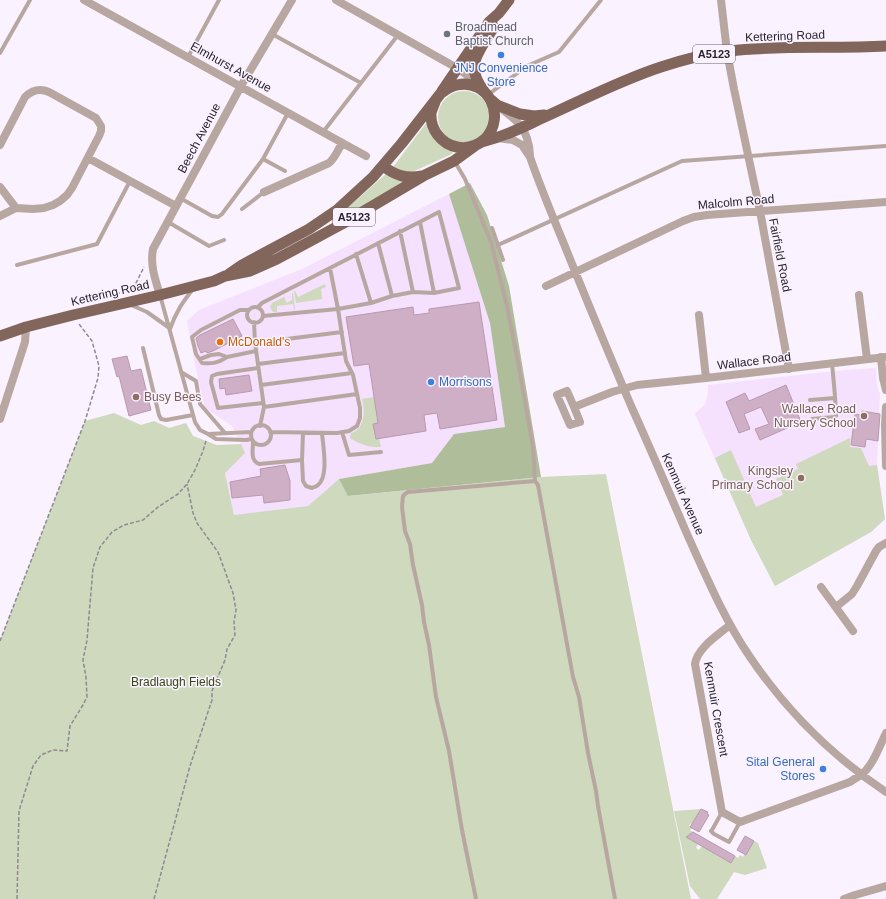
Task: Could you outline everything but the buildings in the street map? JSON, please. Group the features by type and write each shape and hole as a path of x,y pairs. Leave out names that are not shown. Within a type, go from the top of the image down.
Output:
{"main road":[{"path":"488,95 475,86 466,84 448,88 438,97 431,112 435,131 440,138 454,147 470,147 479,144 489,135 494,126 494,108 488,95 476,74 475,62 479,52 495,25 499,14 509,0"},
{"name":"Kettering Road","path":"0,336 26,327 214,281 309,229 337,210 383,166 438,97 489,22 499,14"},
{"name":"Kettering Road","path":"225,276 250,271 276,259 342,224 425,175 454,161 479,144 498,138 629,79 661,67 705,55 756,49 886,46"},
{"name":"Kettering Road","path":"488,95 520,114 534,116 552,114"},
{"name":"Kettering Road","path":"383,166 390,172 404,177 425,175"}],"street":[{"name":"Elmhurst Avenue","path":"84,0 366,156"},
{"name":"Beech Avenue","path":"160,295 152,265 153,249 241,86 292,0"},
{"name":"Kenmuir Avenue","path":"336,0 458,68 519,124 526,136 530,148 530,157"},
{"name":"Fairfield Road","path":"721,0 727,52 734,90 760,211 789,369"},
{"path":"0,145 26,97 30,92 34,91 43,90 49,92 96,118 101,126 99,136 72,188 60,201 44,208 16,208 0,216"},
{"name":"Kenmuir Avenue","path":"498,138 513,140 522,145 530,157 554,220 624,388 694,548 730,625 768,682 807,726 827,746 862,775 886,792"},
{"path":"264,192 329,163 336,155 342,143"},
{"path":"88,158 130,180 178,202"},
{"path":"0,187 16,208"},
{"name":"Malcolm Road","path":"546,286 694,217 886,202"},
{"path":"859,295 867,359"},
{"path":"700,315 706,378"},
{"path":"0,419 25,342 26,327"},
{"path":"883,357 883,378 886,390"},
{"name":"Wallace Road","path":"574,407 612,392 637,385 789,369 883,357"},
{"path":"886,407 886,466"},
{"path":"836,607 852,594 876,551 879,547 886,543"},
{"path":"821,587 853,630"},
{"name":"Kenmuir Crescent","path":"722,812 695,659 703,648 730,625"},
{"path":"722,812 740,822 850,782 862,775 870,765 886,733"},
{"path":"844,899 886,886"}],"lane":[{"path":"0,53 30,0"},
{"path":"188,57 219,0"},
{"path":"488,95 527,66 559,52 601,0"},
{"path":"272,34 361,84"},
{"path":"323,132 398,35"},
{"path":"178,202 212,216 218,217 222,214 263,159 288,112"},
{"path":"498,245 682,161 886,146"},
{"path":"263,159 285,171"},
{"path":"454,161 465,179 491,242 507,306 533,447 535,481 538,485 573,678 579,697 615,899"},
{"path":"17,265 97,244 130,180"},
{"path":"242,209 264,192"},
{"path":"249,310 248,318 254,322 257,322 261,320 263,316 338,309 371,303 392,296 413,292 434,293 459,288 439,212 262,303 258,307 253,307 249,310 240,310 201,330 192,337 196,354 202,363 211,364 220,362 227,357 256,351"},
{"path":"168,222 209,246 224,240"},
{"path":"420,222 434,293"},
{"path":"492,228 503,260"},
{"path":"400,231 413,292"},
{"path":"378,243 392,296"},
{"path":"356,254 371,303"},
{"path":"270,432 337,433 349,431 357,426 360,418 360,408 352,373 346,361 330,268"},
{"path":"169,328 180,307 196,285"},
{"path":"160,295 195,422 200,430 216,439 246,440 252,441 257,445 265,444 269,440 270,432 264,426 255,427 251,432 252,441 253,459 255,462 259,464 302,460"},
{"path":"126,303 147,312 169,328"},
{"path":"258,307 262,311 263,316"},
{"path":"254,322 255,343 264,405 260,426"},
{"path":"255,343 342,332"},
{"path":"143,348 159,416 161,419 166,420 193,415"},
{"path":"345,353 258,366 212,376 211,382 218,408 264,405 357,394"},
{"path":"200,359 219,354 227,357"},
{"path":"812,419 835,417 832,363"},
{"path":"181,372 196,381 200,404 225,433"},
{"path":"261,385 352,373"},
{"path":"810,400 835,398"},
{"path":"208,434 251,432"},
{"path":"342,432 349,455 381,452"},
{"path":"303,433 303,481 306,486 312,488 318,485 323,477 325,467 322,433"},
{"path":"476,899 462,830 449,751 436,697 422,605 410,544 405,532 402,507 403,496 408,492 535,481"},
{"path":"722,812 711,832 728,842 740,822"}],"path":[{"path":"113,295 133,289 153,249"},
{"path":"0,641 85,421 98,378 99,366 92,341 73,315"},
{"path":"17,899 20,811 33,766 41,755 53,750 67,751 70,726 84,705 87,697 83,660 87,640 93,568 100,547 112,532 124,525 143,520 158,507 178,494 187,484 195,470 203,452 208,434"},
{"path":"154,899 190,766 212,700 212,691 225,660 227,649 235,635 234,622 236,610 233,593 218,552 196,523 187,484"}],"shaded area":[{"path":"449,194 490,323 505,427 454,434 432,463 339,479 308,506 234,515 225,473 241,444 232,426 205,408 187,321 199,310 302,269"},
{"name":"Kingsley Primary School","path":"876,368 877,386 880,394 877,465 885,519 871,532 775,586 751,540 695,414 705,404 708,395 708,385"}],"green space":[{"path":"464,91 474,93 482,99 488,107 490,117 488,127 482,135 474,141 464,143 454,141 446,135 440,127 438,117 440,107 446,99 454,93"},
{"path":"427,122 439,144 453,151 452,154 410,173 393,167"},
{"path":"386,174 403,181 388,192 337,222 335,217"},
{"path":"470,183 487,215 509,286 541,477 348,496 339,479 432,463 454,434 505,427 490,323 449,194"},
{"path":"325,284 326,287 321,289 322,299 296,303 294,291 298,297"},
{"path":"292,293 295,310 293,304 277,306 277,312 272,311 270,307 272,303 284,297 287,303 292,300"},
{"path":"374,397 378,423 373,424 376,438 379,438 381,447 365,445 350,438 351,433 359,428 363,419 364,409 362,399"},
{"name":"Bradlaugh Fields","path":"114,413 141,425 154,421 169,428 186,423 193,436 217,445 241,444 245,453 225,473 234,515 308,506 339,479 349,496 541,477 606,474 691,899 0,899 0,641 85,421"},
{"path":"850,438 850,447 861,448 869,466 877,465 885,519 871,532 775,586 751,540 715,458 731,450 756,507 783,495 776,479 798,469 796,464"},
{"path":"701,809 692,824 691,823 689,826 692,828 690,830 693,832 686,837 698,844 696,848 699,850 702,846 731,863 735,856 738,858 740,855 743,857 744,854 746,855 754,841 758,843 767,868 745,875 734,872 717,899 700,899 690,886 674,811"}],"place":[{"name":"Broadmead Baptist Church","path":"447,34"},
{"name":"JNJ Convenience Store","path":"501,55"},
{"name":"McDonald's","path":"220,342"},
{"name":"Morrisons","path":"431,382"},
{"name":"Busy Bees","path":"136,397"},
{"name":"Wallace Road Nursery School","path":"864,416"},
{"name":"Kingsley Primary School","path":"801,478"},
{"name":"Sital General Stores","path":"823,769"}]}
